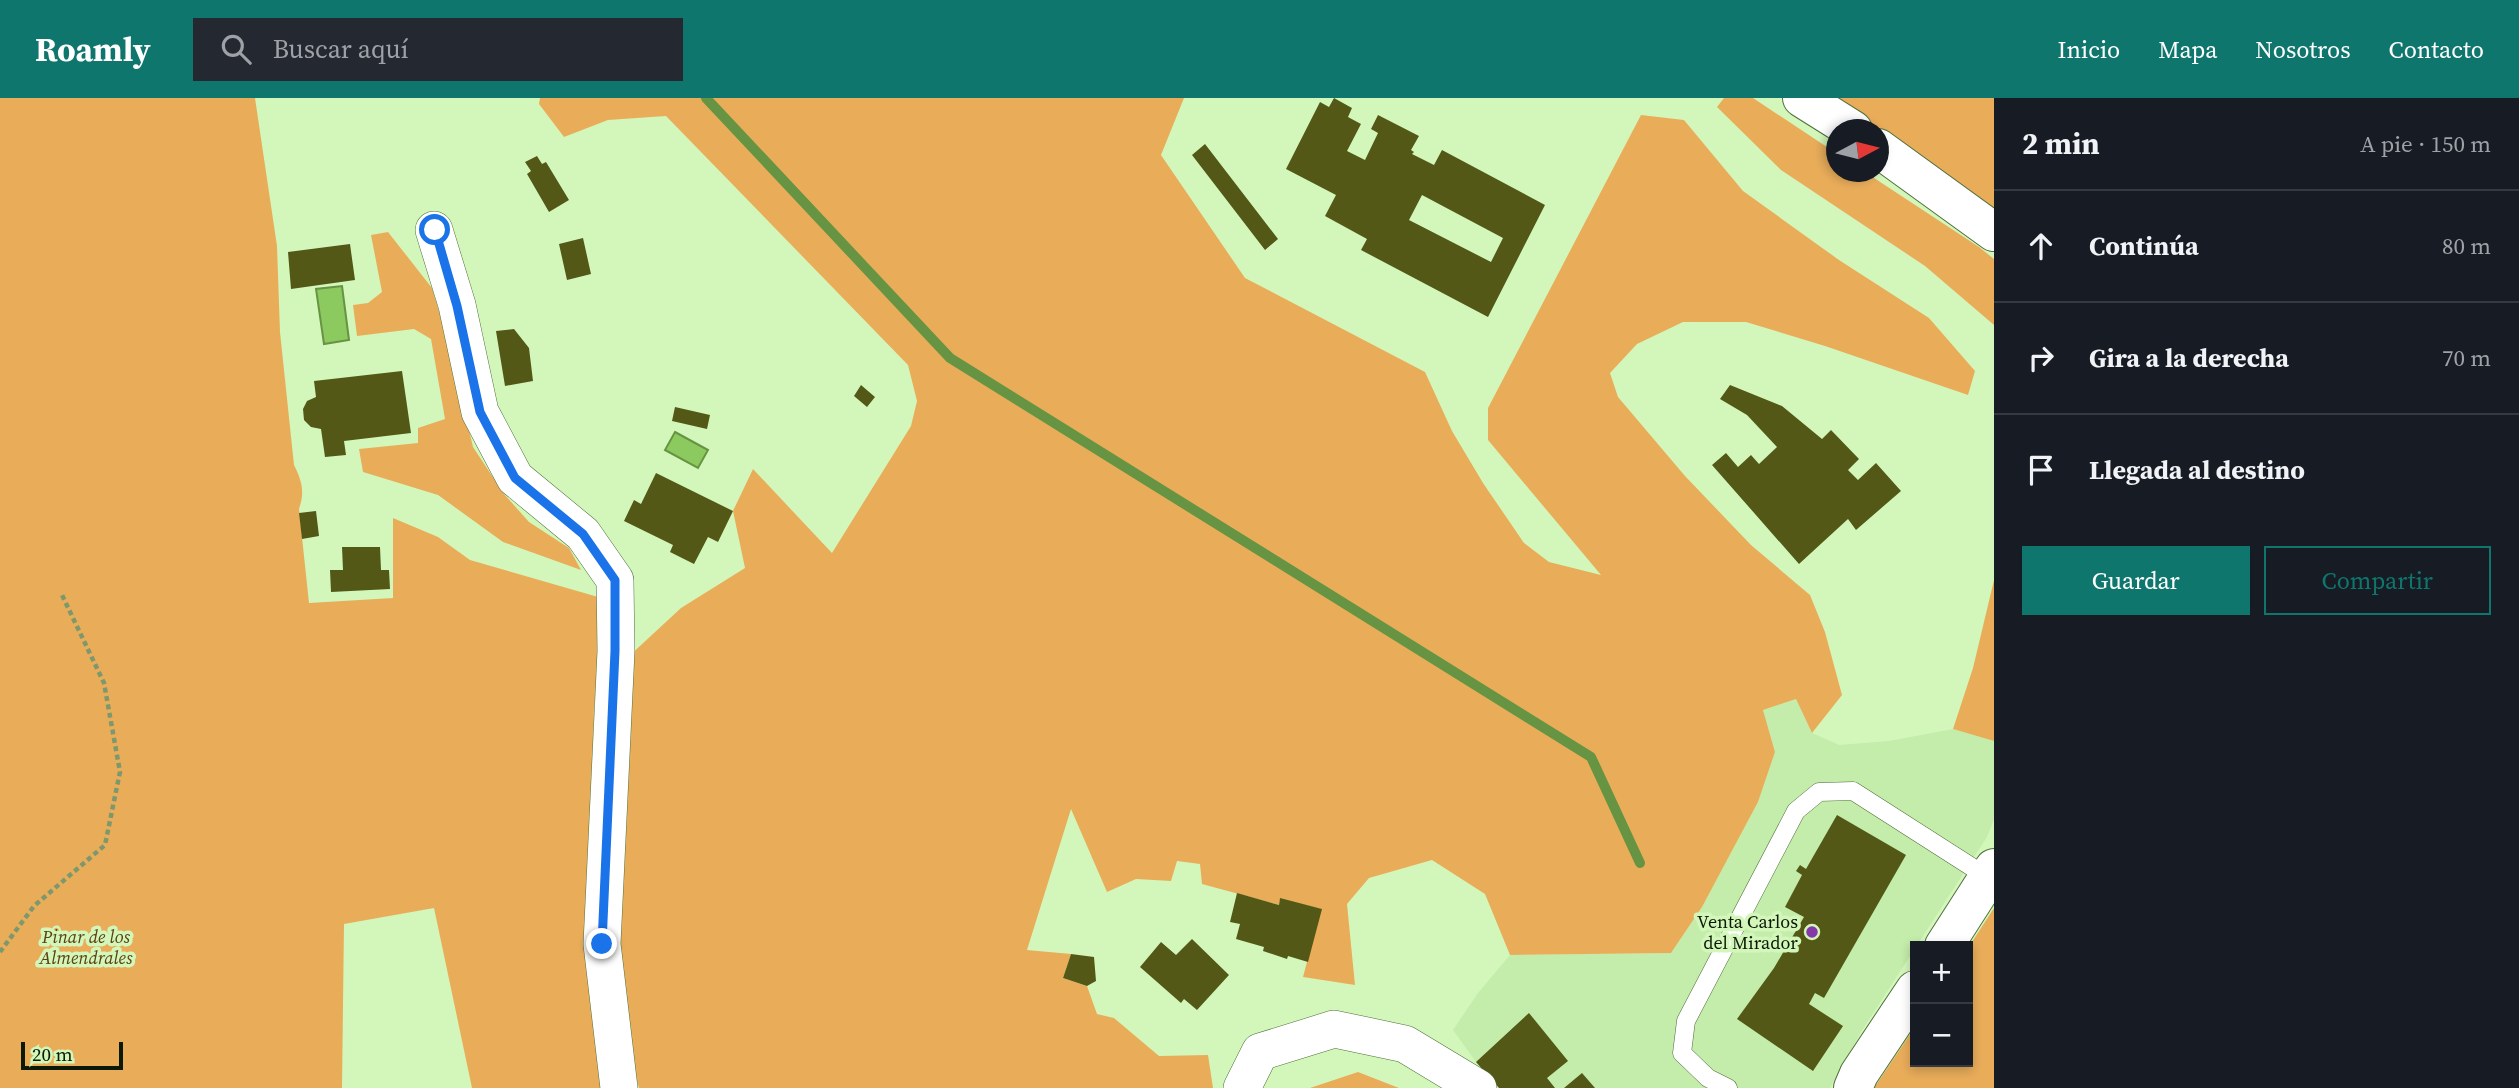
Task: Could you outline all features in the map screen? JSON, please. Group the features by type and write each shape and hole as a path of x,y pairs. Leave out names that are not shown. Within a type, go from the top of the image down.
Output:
{"main road":[{"path":"1802,98 1835,119"},
{"path":"1889,156 1994,232"},
{"path":"1947,941 1992,873"},
{"path":"1853,1088 1859,1074 1910,998"}],"street":[{"path":"435,230 457,306 480,412 515,478 583,534 615,580 615,651 602,944 619,1088"},
{"path":"1242,1088 1260,1052 1334,1029 1405,1044 1478,1088"}],"lane":[{"path":"1728,1088 1708,1078 1682,1053 1686,1021 1796,811 1819,792 1853,791 1992,873"}],"path":[{"path":"0,952 34,906 105,845 120,772 104,683 62,595"}],"shaded area":[{"path":"342,286 349,340 324,344 316,289"},
{"path":"675,432 708,450 698,468 665,450"},
{"path":"1796,699 1812,733 1839,745 1889,741 1953,729 1994,741 1994,819 1987,837 1920,941 1910,941 1910,956 1861,1032 1830,1088 1499,1088 1453,1030 1478,993 1510,955 1671,953 1702,907 1758,802 1775,752 1763,710"}],"green space":[{"name":"Pinar de los Almendrales","path":"0,98 255,98 277,246 280,332 294,465 302,487 299,509 309,603 393,598 393,518 438,537 470,560 605,599 594,708 589,949 604,1088 472,1088 434,908 344,924 342,1088 0,1088"},
{"path":"540,98 1184,98 1161,155 1245,278 1425,372 1452,431 1524,543 1549,562 1601,575 1488,440 1488,408 1641,115 1684,120 1743,191 1839,260 1929,318 1975,371 1968,395 1746,322 1683,322 1637,344 1610,373 1618,397 1685,476 1751,545 1810,595 1825,632 1842,695 1812,733 1796,699 1763,710 1775,752 1758,802 1702,907 1671,953 1510,955 1485,894 1432,860 1369,878 1347,904 1355,985 1303,977 1321,909 1280,899 1279,905 1202,884 1200,864 1177,861 1171,881 1136,879 1107,892 1071,809 1027,950 1071,954 1063,978 1087,986 1097,1014 1114,1018 1159,1056 1208,1055 1213,1088 639,1088 633,1067 617,934 627,658 681,608 745,568 733,511 753,469 832,553 911,426 917,401 908,365 666,116 608,120 564,137 539,104"},
{"path":"1724,98 1753,98 1826,146 1826,182 1880,182 1979,247 1994,259 1994,325 1925,266 1781,170 1717,107"},
{"path":"1835,98 1994,98 1994,209 1889,136 1889,119 1865,119"},
{"path":"388,232 432,288 473,447 504,494 529,522 569,548 581,570 503,542 438,495 363,472 359,449 418,443 418,428 445,419 431,339 414,329 357,336 353,305 368,303 382,292 371,235"},
{"path":"1994,580 1994,741 1953,729 1973,668"},
{"path":"1994,908 1994,1088 1874,1088 1910,1034 1910,1067 1973,1067 1973,941"},
{"path":"1358,1072 1399,1088 1310,1088"}],"building":[{"path":"1334,98 1352,108 1348,117 1361,124 1347,151 1365,160 1378,133 1371,129 1378,115 1419,136 1411,150 1414,152 1412,154 1434,165 1442,150 1545,205 1488,317 1361,250 1367,239 1325,216 1336,195 1286,169 1320,102 1329,107","holes":["1422,195 1503,238 1491,262 1409,220"]},
{"path":"1205,144 1278,239 1265,250 1192,155"},
{"path":"537,156 542,164 546,162 569,200 549,212 527,174 531,171 525,162"},
{"path":"583,238 591,274 567,280 559,244"},
{"path":"350,244 355,280 291,289 288,252"},
{"path":"514,329 529,348 533,381 505,386 496,331"},
{"path":"402,371 411,433 344,441 346,455 325,457 321,429 311,427 304,420 303,409 307,401 316,397 314,381"},
{"path":"861,385 875,397 867,407 854,396"},
{"path":"1730,385 1782,406 1822,439 1831,430 1859,459 1848,470 1858,480 1876,463 1901,491 1856,530 1848,519 1799,564 1712,465 1726,453 1738,467 1751,455 1759,464 1777,447 1747,415 1720,399"},
{"path":"675,407 710,415 707,429 672,421"},
{"path":"656,473 733,511 718,542 708,537 694,564 670,552 673,545 624,521 634,500 641,504"},
{"path":"316,511 319,536 302,539 299,513"},
{"path":"342,547 380,547 381,570 389,570 390,589 331,592 330,570 343,570"},
{"path":"1837,815 1906,855 1824,998 1815,993 1809,1004 1843,1026 1813,1071 1737,1019 1774,968 1804,917 1785,907 1802,875 1796,871 1800,865 1806,869"},
{"path":"1237,893 1279,905 1280,898 1322,909 1308,962 1288,956 1287,959 1263,951 1264,947 1236,939 1240,924 1230,922"},
{"path":"1192,939 1229,975 1197,1010 1184,999 1181,1003 1140,967 1161,942 1176,955"},
{"path":"1071,954 1094,957 1096,981 1087,986 1063,978"},
{"path":"1529,1013 1568,1061 1547,1078 1555,1088 1499,1088 1476,1062"},
{"path":"1582,1073 1595,1088 1564,1088"}],"waterway":[{"path":"706,98 950,358 1591,757 1640,863"}],"place":[{"name":"Venta Carlos del Mirador","path":"1812,932"}],"route":[{"path":"435,230 457,306 480,412 515,478 583,534 615,580 615,651 602,944"}]}
